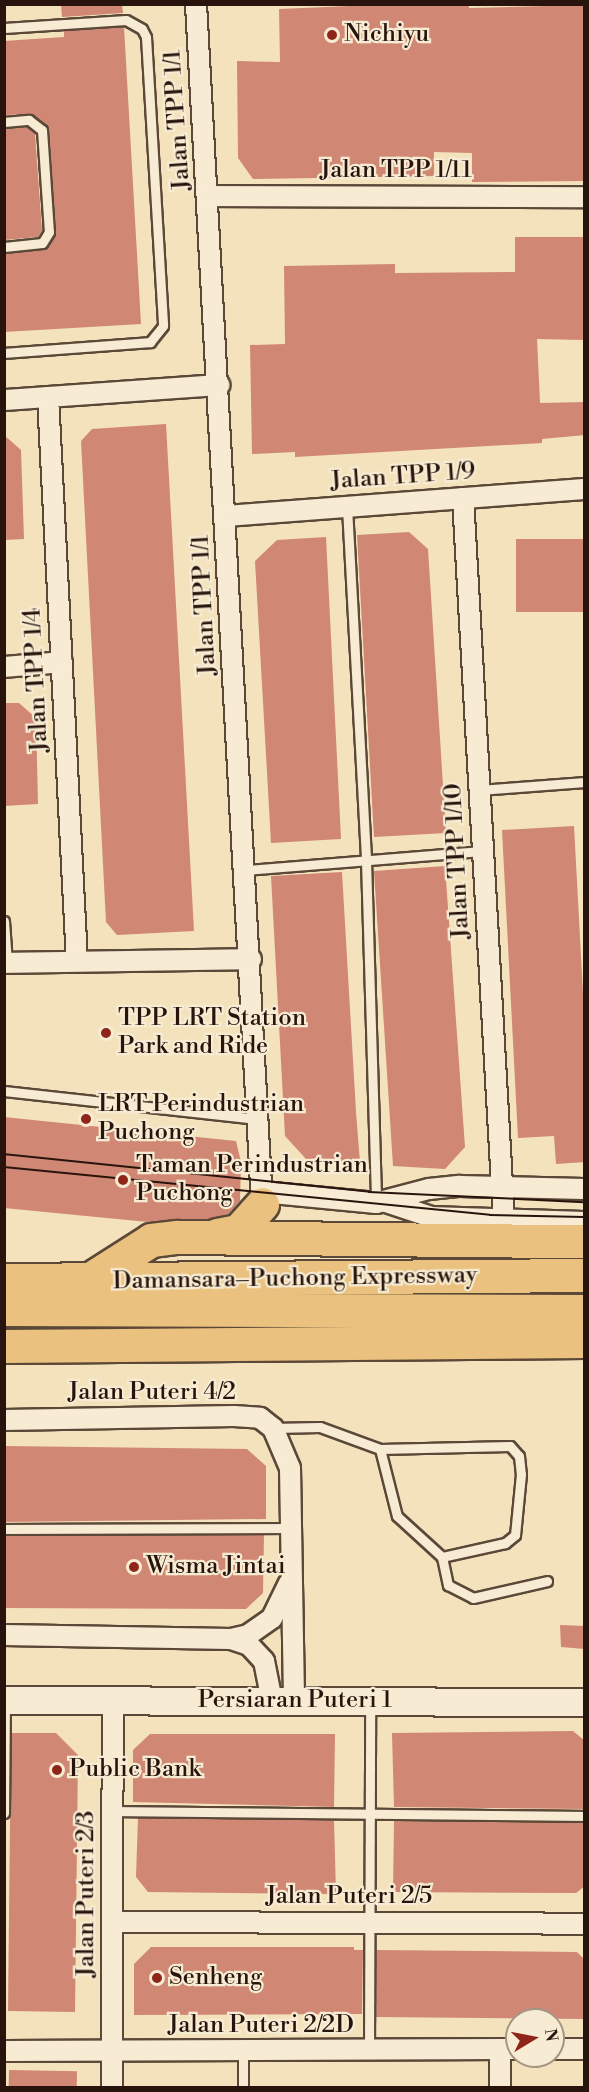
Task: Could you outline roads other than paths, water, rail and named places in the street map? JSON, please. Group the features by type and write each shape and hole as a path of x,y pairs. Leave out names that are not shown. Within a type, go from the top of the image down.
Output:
{"highway":[{"path":"205,1237 238,1231 262,1198 276,1229 294,1238"},
{"path":"87,1281 151,1240 205,1237 585,1241"},
{"name":"Damansara–Puchong Expressway","path":"4,1280 585,1275"},
{"name":"Damansara–Puchong Expressway","path":"4,1310 585,1311"},
{"path":"4,1328 128,1326 159,1310"},
{"path":"4,1346 585,1341"}],"street":[{"name":"Jalan TPP 1/1","path":"196,4 260,1119 262,1198"},
{"name":"Jalan TPP 1/11","path":"208,196 585,197"},
{"path":"4,400 219,385"},
{"name":"Jalan TPP 1/4","path":"48,397 77,961"},
{"name":"Jalan TPP 1/9","path":"226,516 585,489"},
{"name":"Jalan TPP 1/10","path":"463,498 504,1221"},
{"path":"4,667 62,662"},
{"path":"6,963 251,959"},
{"path":"381,1202 429,1189 502,1186 585,1189"},
{"path":"262,1198 381,1202 431,1217 585,1222"},
{"name":"Jalan Puteri 4/2","path":"4,1420 234,1416 260,1418 273,1428"},
{"path":"273,1428 290,1468 292,1572 283,1701"},
{"path":"4,1635 231,1639 248,1635 272,1618 286,1594 292,1572"},
{"path":"231,1639 249,1644 264,1661 283,1701"},
{"name":"Persiaran Puteri 1","path":"5,1700 585,1702"},
{"name":"Jalan Puteri 2/3","path":"112,2088 113,1700"},
{"name":"Jalan Puteri 2/5","path":"113,1922 585,1924"},
{"path":"565,2049 585,2049"},
{"name":"Jalan Puteri 2/2D","path":"4,2051 505,2050"},
{"path":"500,2088 505,2067"}],"lane":[{"path":"4,28 126,20 142,29 146,37 163,326 150,342 4,353"},
{"path":"4,122 29,120 42,130 49,232 42,243 4,247"},
{"path":"347,507 381,1202"},
{"path":"480,790 585,782"},
{"path":"246,870 483,851"},
{"path":"4,921 6,963"},
{"path":"4,1091 260,1119"},
{"path":"273,1428 320,1427 380,1449 510,1446 519,1456 515,1535 505,1543 442,1557"},
{"path":"380,1449 396,1516 442,1557 448,1585 473,1598 547,1581"},
{"path":"4,1529 291,1528"},
{"path":"4,1813 5,1700"},
{"path":"369,2050 370,1701"},
{"path":"113,1812 585,1816"},
{"path":"243,2051 243,2088"}],"tram line":[{"path":"4,1154 369,1192 584,1202"},
{"path":"4,1167 490,1215 584,1217"}],"place":[{"name":"Nichiyu","path":"332,35"},
{"name":"TPP LRT Station Park and Ride","path":"106,1033"},
{"name":"LRT Perindustrian Puchong","path":"86,1119"},
{"name":"Taman Perindustrian Puchong","path":"123,1180"},
{"name":"Wisma Jintai","path":"134,1567"},
{"name":"Public Bank","path":"57,1770"},
{"name":"Senheng","path":"157,1978"}]}
